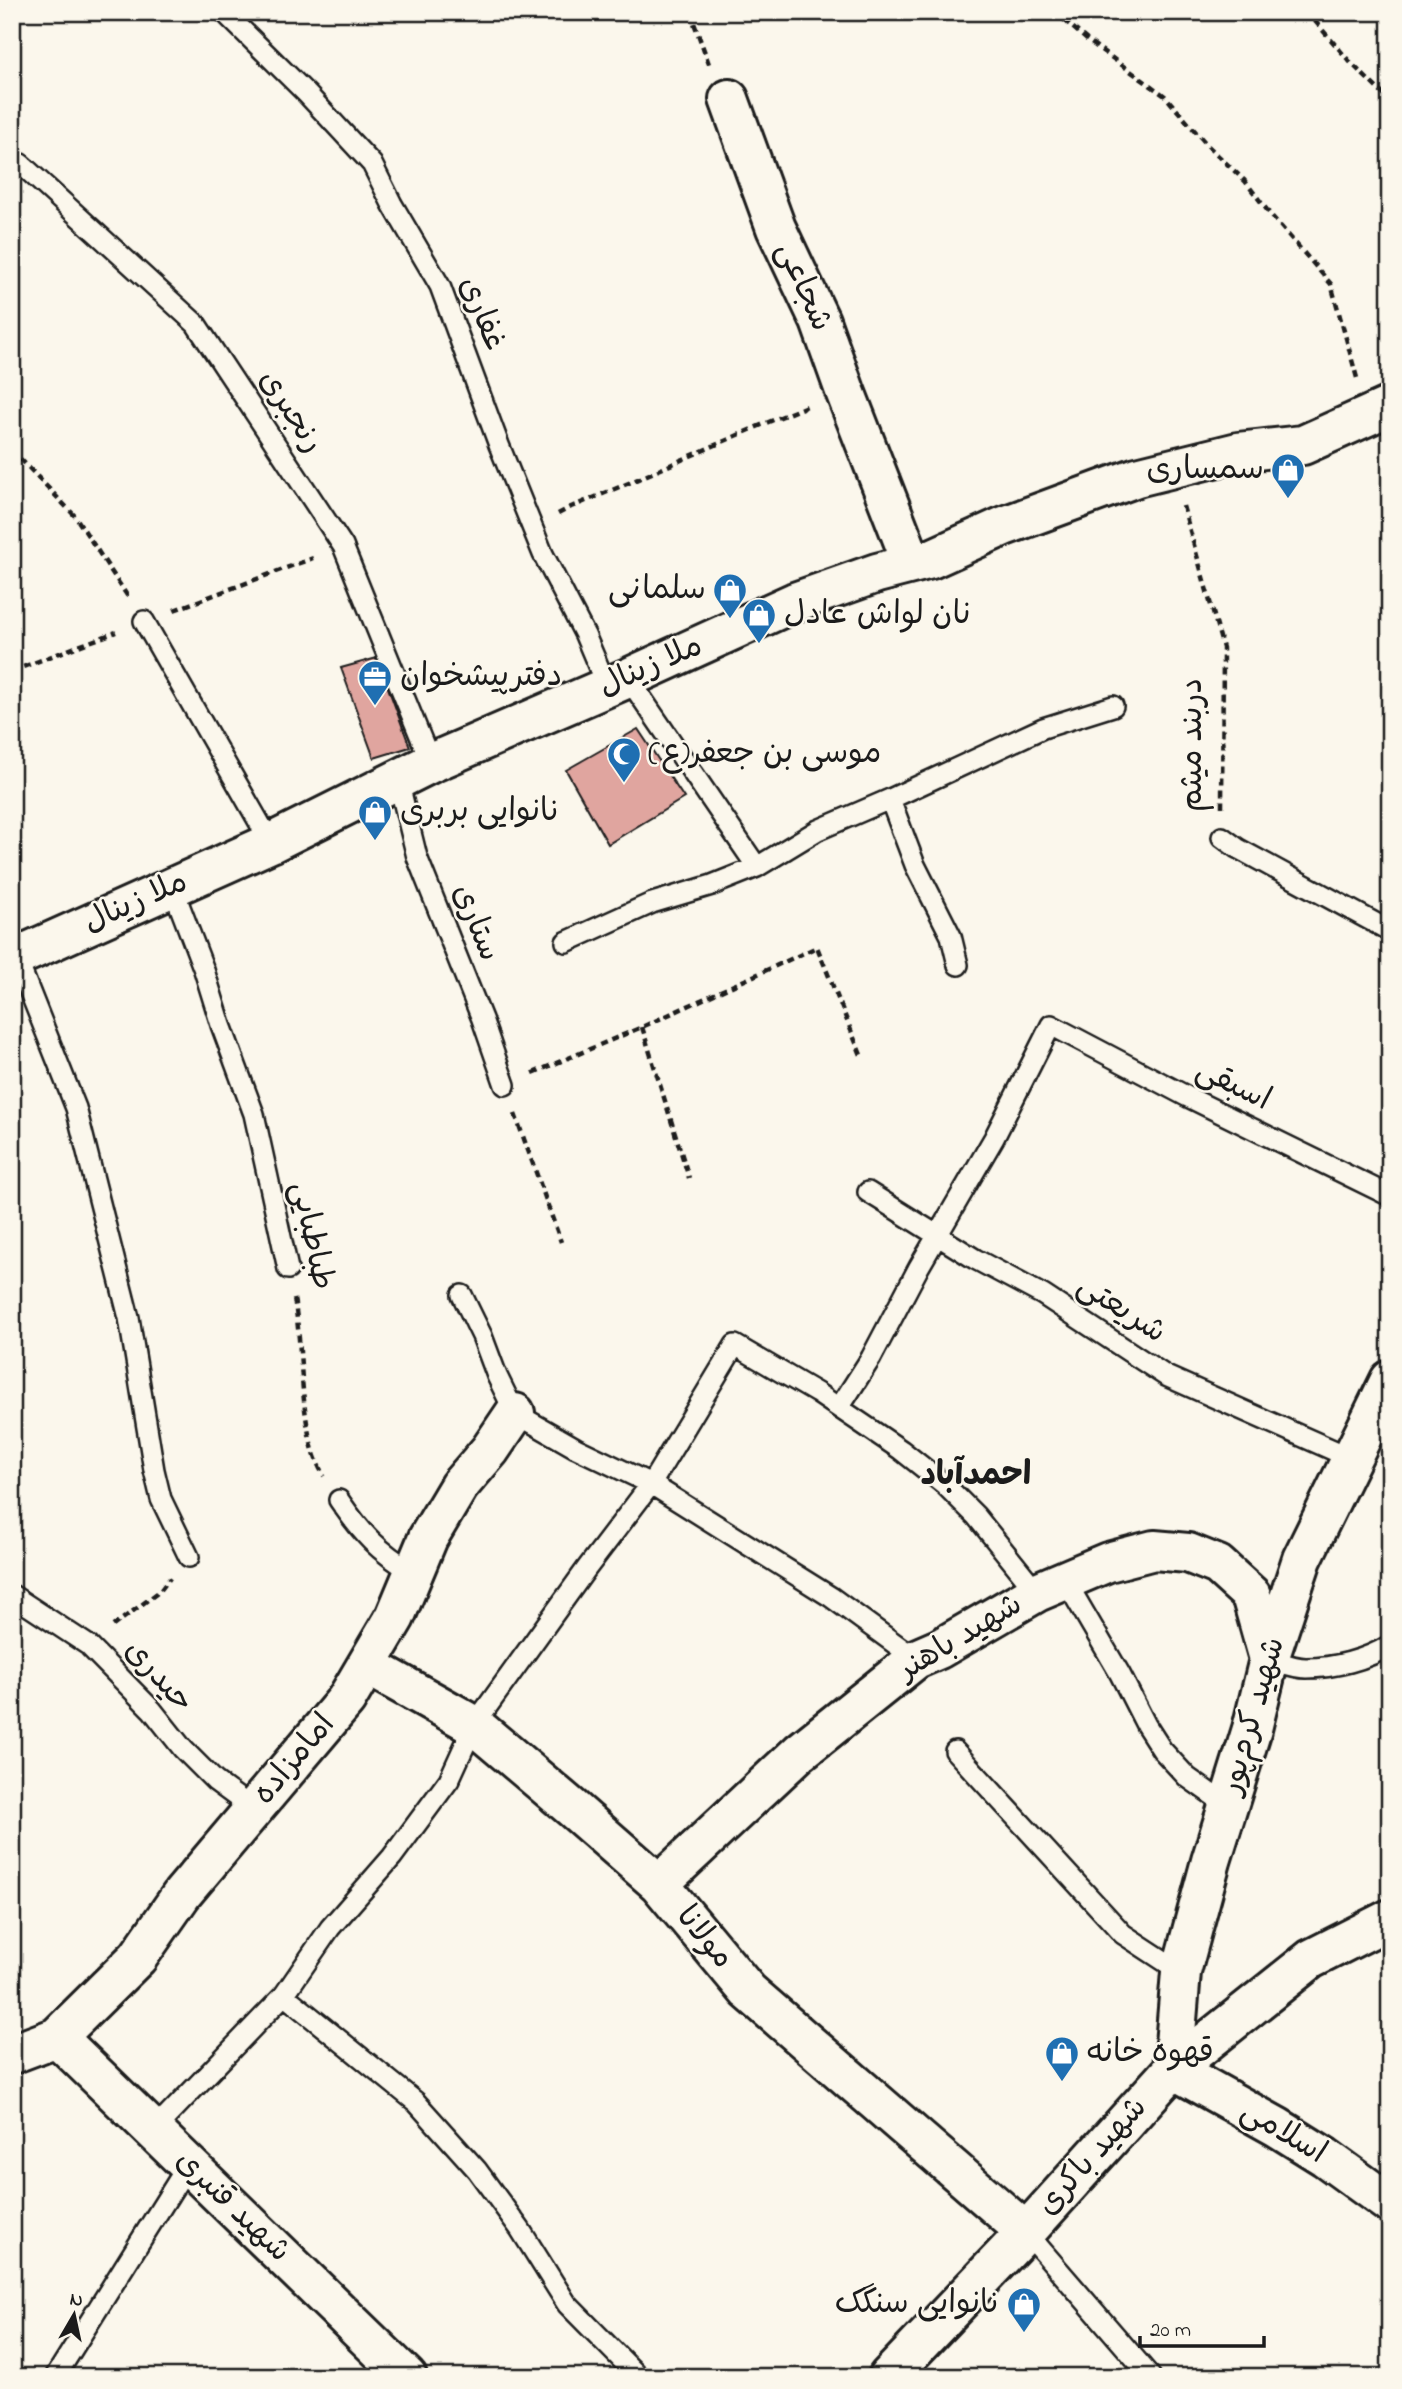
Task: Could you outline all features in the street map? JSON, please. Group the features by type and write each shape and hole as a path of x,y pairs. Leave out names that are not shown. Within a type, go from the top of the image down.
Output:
{"street":[{"name":"شجاعی","path":"729,99 776,228 820,321 912,564"},
{"name":"ملا زینال","path":"14,958 271,843 414,771 795,602 931,559 1004,526 1125,481 1238,452 1303,445 1381,410"},
{"name":"شهید کرم‌پور","path":"1172,2069 1181,1972 1252,1728 1269,1659 1302,1559 1390,1380"},
{"name":"امامزاده","path":"12,2054 57,2037 138,1957 182,1894 346,1700 395,1617 428,1538 459,1486 490,1450 515,1413"},
{"name":"شهید باهنر","path":"659,1884 800,1752 916,1659 939,1649 1051,1586 1108,1562 1154,1550 1188,1553 1218,1565 1251,1595 1269,1659"},
{"name":"مولانا","path":"367,1665 474,1726 659,1884 748,1991 1026,2231"},
{"name":"شهید باکری","path":"888,2377 1026,2231 1172,2069 1311,1959 1390,1919"},
{"name":"شهید قنبری","path":"57,2037 407,2377"},
{"name":"اسلامی","path":"1172,2069 1277,2127 1325,2157 1390,2204"}],"lane":[{"name":"غفاری","path":"224,12 307,94 372,164 440,286 543,554 585,635 757,867"},
{"name":"رنجبری","path":"12,173 21,164 196,324 343,546 414,771"},
{"path":"144,621 271,843"},
{"path":"566,942 652,903 712,885 757,867 818,830 1043,728 1113,706"},
{"name":"ستاری","path":"414,771 417,857 482,1018 505,1085"},
{"path":"890,799 915,864 951,936 958,965"},
{"name":"دربند میثم","path":"1222,836 1237,848 1390,931"},
{"name":"طباطبایی","path":"172,886 254,1114 288,1269"},
{"path":"14,958 76,1108 129,1318 161,1499 189,1557"},
{"name":"اسبقی","path":"939,1236 1015,1100 1051,1025 1188,1097 1390,1196"},
{"name":"شریعتی","path":"868,1192 975,1259 1043,1295 1166,1376 1352,1458"},
{"path":"839,1408 871,1358 919,1267 939,1236"},
{"path":"462,1295 515,1413 576,1448 651,1485 831,1597 916,1659"},
{"path":"153,2131 284,1995 330,1928 391,1857 449,1780 474,1726 587,1568 651,1485 735,1345 776,1367 839,1408 901,1450 944,1484 1051,1586 1120,1674 1146,1725 1163,1750 1187,1777 1228,1805"},
{"path":"339,1500 363,1534 391,1559 414,1573"},
{"name":"حیدری","path":"12,1595 88,1645 152,1710 183,1749 215,1781 253,1808"},
{"path":"1269,1659 1304,1668 1335,1665 1377,1653 1390,1645"},
{"path":"955,1751 1123,1934 1181,1972"},
{"path":"284,1995 415,2102 477,2170 520,2229 567,2304 639,2377"},
{"path":"55,2377 188,2165"},
{"path":"1026,2231 1152,2377"}],"path":[{"path":"690,12 705,57 729,99"},
{"path":"1055,12 1087,40 1165,96 1208,146 1245,181 1331,284 1357,379 1381,410"},
{"path":"1307,12 1351,63 1390,100"},
{"path":"533,528 571,507 845,391"},
{"path":"12,450 75,516 144,621"},
{"name":"دربند میثم","path":"1172,468 1223,648 1222,836"},
{"path":"12,671 343,546"},
{"path":"561,1242 505,1085 642,1027 817,947 860,1055"},
{"path":"642,1027 689,1178"},
{"name":"طباطبایی","path":"288,1269 298,1318 301,1371 314,1461 339,1500"},
{"path":"88,1645 160,1591 189,1557"}],"building":[{"name":"دفترپیشخوان","path":"377,658 410,747 374,758 341,668"},
{"name":"موسی بن جعفر(ع)","path":"638,729 684,798 608,844 566,770"}],"place":[{"name":"سمساری","path":"1288,500"},
{"name":"سلمانی","path":"730,620"},
{"name":"نان لواش عادل","path":"759,645"},
{"name":"دفترپیشخوان","path":"375,707"},
{"name":"موسی بن جعفر(ع)","path":"624,784"},
{"name":"نانوایی بربری","path":"375,842"},
{"name":"قهوه خانه","path":"1062,2083"},
{"name":"نانوایی سنگک","path":"1024,2334"}],"district":[{"name":"احمدآباد","path":"976,1476"}]}
